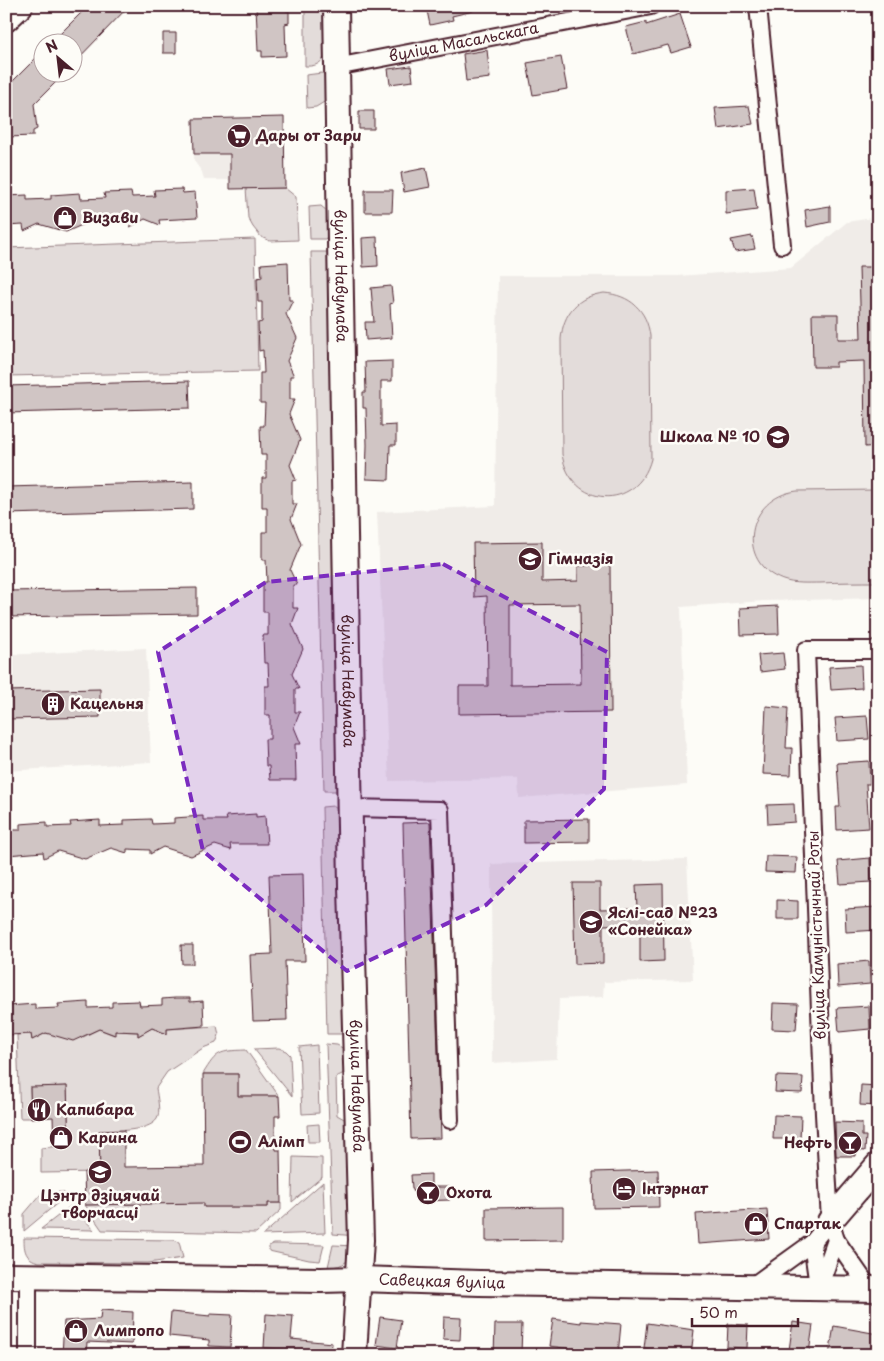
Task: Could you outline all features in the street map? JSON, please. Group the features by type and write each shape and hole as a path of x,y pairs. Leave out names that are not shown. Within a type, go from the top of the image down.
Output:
{"street":[{"path":"6,19 20,6"},
{"name":"вуліца Навумава","path":"336,6 350,808 362,1240 354,1355"},
{"name":"вуліца Масальскага","path":"336,67 651,6"},
{"path":"758,6 782,245"},
{"name":"вуліца Камуністычнай Роты","path":"833,1230 823,1095 806,650 878,650"},
{"path":"350,808 440,810 450,1120"},
{"path":"819,1288 833,1230 878,1165"},
{"path":"750,1287 833,1230"},
{"path":"833,1230 874,1289"},
{"path":"812,1243 819,1288"},
{"path":"17,1276 28,1355"},
{"name":"Савецкая вуліца","path":"17,1276 360,1279 479,1283 874,1289"}],"highlighted area":[{"path":"443,564 607,652 604,789 486,905 347,971 203,851 158,652 266,582"}],"shaded area":[{"path":"305,6 327,6 328,45 322,61 315,65 305,66"},
{"path":"322,73 327,76 329,99 316,107 307,108 306,75"},
{"path":"194,154 230,154 230,180 204,180 202,172 194,161"},
{"path":"246,188 285,188 296,197 298,240 270,241 261,237 248,218"},
{"path":"321,206 333,216 331,232 325,239 310,239 309,207"},
{"name":"Гімназія","path":"878,217 878,598 764,601 681,607 687,785 519,798 518,779 389,781 377,512 495,506 498,276 677,276 791,268 847,222"},
{"path":"255,239 258,371 6,376 6,248"},
{"path":"311,252 332,252 342,791 324,791"},
{"path":"604,293 622,297 636,306 641,311 648,327 650,336 651,459 643,476 632,488 619,495 604,497 590,493 577,485 568,472 562,454 561,339 565,321 574,307 587,298"},
{"path":"878,490 878,582 792,582 783,580 768,572 758,560 753,546 753,531 758,517 767,505 780,496 797,491"},
{"path":"146,648 151,762 6,771 6,655"},
{"path":"333,806 341,812 344,1031 341,1034 327,1034 322,807"},
{"name":"Яслі-сад №23 «Сонейка»","path":"687,859 693,980 604,982 603,997 559,999 557,1059 492,1063 491,864"},
{"path":"217,1026 219,1035 216,1043 203,1048 167,1072 156,1088 159,1112 157,1119 153,1123 139,1129 99,1131 100,1172 41,1173 41,1148 69,1145 67,1086 30,1088 31,1118 20,1118 17,1035 31,1034 32,1040 46,1033 83,1037 99,1029 114,1035 115,1031 138,1032 138,1036 152,1028 167,1034 167,1029"},
{"path":"326,1044 337,1045 346,1050 350,1070 336,1077 337,1115 353,1124 356,1236 333,1234"},
{"path":"317,1045 319,1113 302,1114 299,1047"},
{"path":"279,1048 290,1055 292,1096 254,1049"},
{"path":"246,1050 279,1096 238,1096 238,1074 203,1074 212,1061 220,1054"},
{"path":"319,1124 320,1142 308,1142 307,1125"},
{"path":"293,1157 322,1158 322,1177 292,1202"},
{"path":"323,1182 325,1233 263,1235"},
{"path":"63,1192 66,1196 24,1231 24,1214 42,1193"},
{"path":"204,1198 204,1207 268,1207 268,1203 281,1203 281,1210 256,1233 102,1230 85,1205 183,1203"},
{"path":"72,1205 94,1230 41,1229"},
{"path":"24,1238 174,1240 179,1242 183,1258 148,1263 39,1262 31,1259 26,1253"},
{"path":"273,1244 324,1245 320,1261 269,1251 269,1246"},
{"path":"333,1245 356,1246 346,1262 339,1266 328,1267"}],"building":[{"path":"88,6 129,6 82,55 82,32 62,32"},
{"path":"256,6 286,6 286,11 289,11 289,23 285,24 286,56 262,57 262,51 258,51"},
{"path":"426,6 473,6 473,11 452,16 453,20 430,25"},
{"path":"680,14 691,47 671,53 668,45 633,54 626,27 646,22 646,25"},
{"path":"163,33 176,33 176,53 163,53"},
{"path":"487,50 490,78 466,81 463,54"},
{"path":"561,57 567,89 533,95 527,63"},
{"path":"32,62 32,82 56,82 34,104 37,129 33,131 33,136 8,137 8,130 6,131 6,92 8,86"},
{"path":"411,66 413,81 390,84 388,69"},
{"path":"749,106 753,124 718,129 715,108"},
{"path":"359,111 374,111 374,129 359,129"},
{"name":"Дары от Зари","path":"284,117 285,188 230,189 230,154 194,154 193,119"},
{"path":"426,168 430,187 404,192 401,173"},
{"path":"754,188 757,210 726,214 726,190"},
{"path":"182,189 183,193 195,192 197,218 159,220 160,225 145,219 130,227 130,223 107,222 107,226 91,221 66,232 39,224 24,231 23,225 6,226 6,196 27,195 27,200 51,199 51,195 80,193 81,199 105,198 104,193 131,192 132,197 155,196 154,190"},
{"path":"365,190 393,190 392,212 365,212"},
{"path":"830,206 830,222 807,227 805,210"},
{"path":"752,236 755,249 735,252 731,240"},
{"path":"377,237 378,266 363,267 362,238"},
{"path":"288,262 289,300 293,300 286,314 297,338 287,361 294,376 290,376 290,399 295,399 289,414 300,440 290,465 296,480 292,481 292,504 297,504 291,519 301,544 290,570 297,585 293,585 293,608 298,608 292,624 303,649 292,674 299,689 295,689 295,712 300,712 294,727 301,744 295,744 296,780 270,780 269,766 266,766 265,739 270,739 270,715 265,715 265,686 269,686 268,663 264,663 263,635 268,635 268,612 263,612 263,582 267,582 266,560 262,560 262,532 267,532 267,507 262,507 262,478 266,478 266,455 261,455 260,426 264,426 265,403 260,403 260,373 264,373 263,350 259,351 258,323 262,322 262,302 258,302 257,278 262,277 261,264"},
{"path":"859,267 878,267 878,446 865,447 864,361 836,362 836,367 813,367 812,314 838,314 838,339 861,339"},
{"path":"391,286 393,303 390,304 392,338 366,340 365,322 374,322 371,288"},
{"path":"392,361 392,381 381,381 381,426 396,425 396,445 390,445 389,480 366,479 366,408 363,408 363,392 366,392 365,362"},
{"path":"189,381 190,408 6,413 6,386"},
{"path":"193,482 193,509 6,514 6,487"},
{"path":"542,542 542,582 578,581 578,566 610,565 611,712 459,714 459,686 488,686 487,596 474,597 473,543","holes":["580,604 581,684 510,685 510,605"]},
{"path":"197,588 197,614 6,617 6,591"},
{"path":"778,606 779,634 741,635 740,608"},
{"path":"783,653 785,669 760,672 758,655"},
{"path":"861,665 862,688 831,690 829,667"},
{"name":"Кацельня","path":"100,689 100,717 7,719 7,691"},
{"path":"766,706 788,708 786,748 792,748 791,775 763,774"},
{"path":"867,716 869,739 837,741 835,718"},
{"path":"869,761 870,784 866,784 869,828 837,830 836,807 840,807 837,763"},
{"path":"794,804 795,822 768,824 767,805"},
{"path":"256,814 256,817 265,816 267,844 230,844 231,850 215,845 191,856 163,847 150,854 150,850 127,849 127,853 111,848 85,859 58,851 44,858 43,852 7,855 7,830 20,830 20,824 47,822 47,827 71,826 70,822 100,820 100,826 124,825 124,820 151,819 152,824 174,823 174,818 203,816 203,820 227,820 226,816"},
{"path":"589,819 589,842 524,843 524,820"},
{"path":"430,822 441,1138 411,1139 403,823"},
{"path":"766,856 797,857 796,873 765,872"},
{"path":"870,858 871,882 840,884 838,861"},
{"path":"303,874 305,961 285,961 287,1020 253,1021 250,955 272,954 269,875"},
{"path":"573,883 600,883 600,909 637,908 636,885 663,884 664,961 640,962 640,924 603,925 603,963 575,964"},
{"path":"777,900 798,901 798,919 777,919"},
{"path":"876,907 878,930 846,932 845,909"},
{"path":"181,945 193,945 193,964 182,964"},
{"path":"869,961 870,984 838,987 837,964"},
{"path":"190,998 190,1002 203,1001 204,1026 167,1029 167,1034 152,1028 138,1036 138,1032 115,1031 115,1035 99,1029 73,1041 46,1033 32,1040 31,1034 6,1035 6,1009 8,1009 8,1006 35,1004 35,1009 59,1008 58,1004 88,1002 88,1008 112,1007 112,1002 139,1001 140,1006 162,1005 162,999"},
{"path":"773,1003 798,1004 796,1030 772,1029"},
{"path":"869,1006 870,1029 839,1032 837,1008"},
{"name":"Алімп","path":"203,1074 238,1074 238,1096 279,1096 280,1116 275,1116 275,1134 276,1150 280,1150 281,1203 268,1203 268,1207 204,1207 204,1203 85,1205 84,1172 100,1172 99,1131 124,1130 124,1167 204,1166"},
{"path":"776,1076 803,1077 802,1093 775,1092"},
{"path":"861,1085 878,1086 878,1106 860,1105"},
{"path":"67,1086 69,1145 54,1146 53,1117 31,1118 30,1087"},
{"path":"774,1115 801,1116 800,1139 773,1139"},
{"name":"Нефть","path":"835,1122 862,1123 862,1136 866,1136 865,1151 856,1150 856,1156 836,1156"},
{"path":"658,1170 659,1207 594,1208 593,1172"},
{"path":"431,1174 431,1187 450,1187 450,1200 418,1201 412,1188 411,1175"},
{"path":"563,1207 563,1240 486,1241 486,1208"},
{"path":"767,1209 769,1239 698,1244 696,1214"},
{"path":"101,1310 133,1312 132,1344 87,1342 86,1355 62,1355 64,1321 100,1319"},
{"path":"171,1312 210,1316 210,1314 232,1315 230,1347 209,1346 209,1340 169,1336"},
{"path":"266,1314 293,1316 291,1339 332,1343 331,1355 307,1355 308,1350 264,1348"},
{"path":"380,1317 401,1320 397,1348 376,1345"},
{"path":"444,1317 461,1318 460,1340 443,1339"},
{"path":"553,1319 581,1323 581,1321 621,1324 618,1355 578,1355 579,1350 549,1346"},
{"path":"793,1322 813,1325 809,1353 789,1350"},
{"path":"647,1323 694,1330 691,1355 672,1355 673,1352 644,1348"},
{"path":"495,1324 522,1324 521,1355 494,1355"},
{"path":"728,1324 748,1325 747,1348 727,1347"},
{"path":"834,1326 878,1334 878,1355 829,1355"}],"place":[{"name":"Дары от Зари","path":"239,136"},
{"name":"Визави","path":"65,218"},
{"name":"Школа № 10","path":"778,437"},
{"name":"Гімназія","path":"530,559"},
{"name":"Кацельня","path":"53,704"},
{"name":"Яслі-сад №23 «Сонейка»","path":"591,922"},
{"name":"Капибара","path":"39,1110"},
{"name":"Карина","path":"61,1138"},
{"name":"Алімп","path":"240,1142"},
{"name":"Нефть","path":"850,1143"},
{"name":"Цэнтр дзіцячай творчасці","path":"100,1172"},
{"name":"Інтэрнат","path":"624,1189"},
{"name":"Охота","path":"428,1193"},
{"name":"Спартак","path":"756,1224"},
{"name":"Лимпопо","path":"76,1331"}]}
